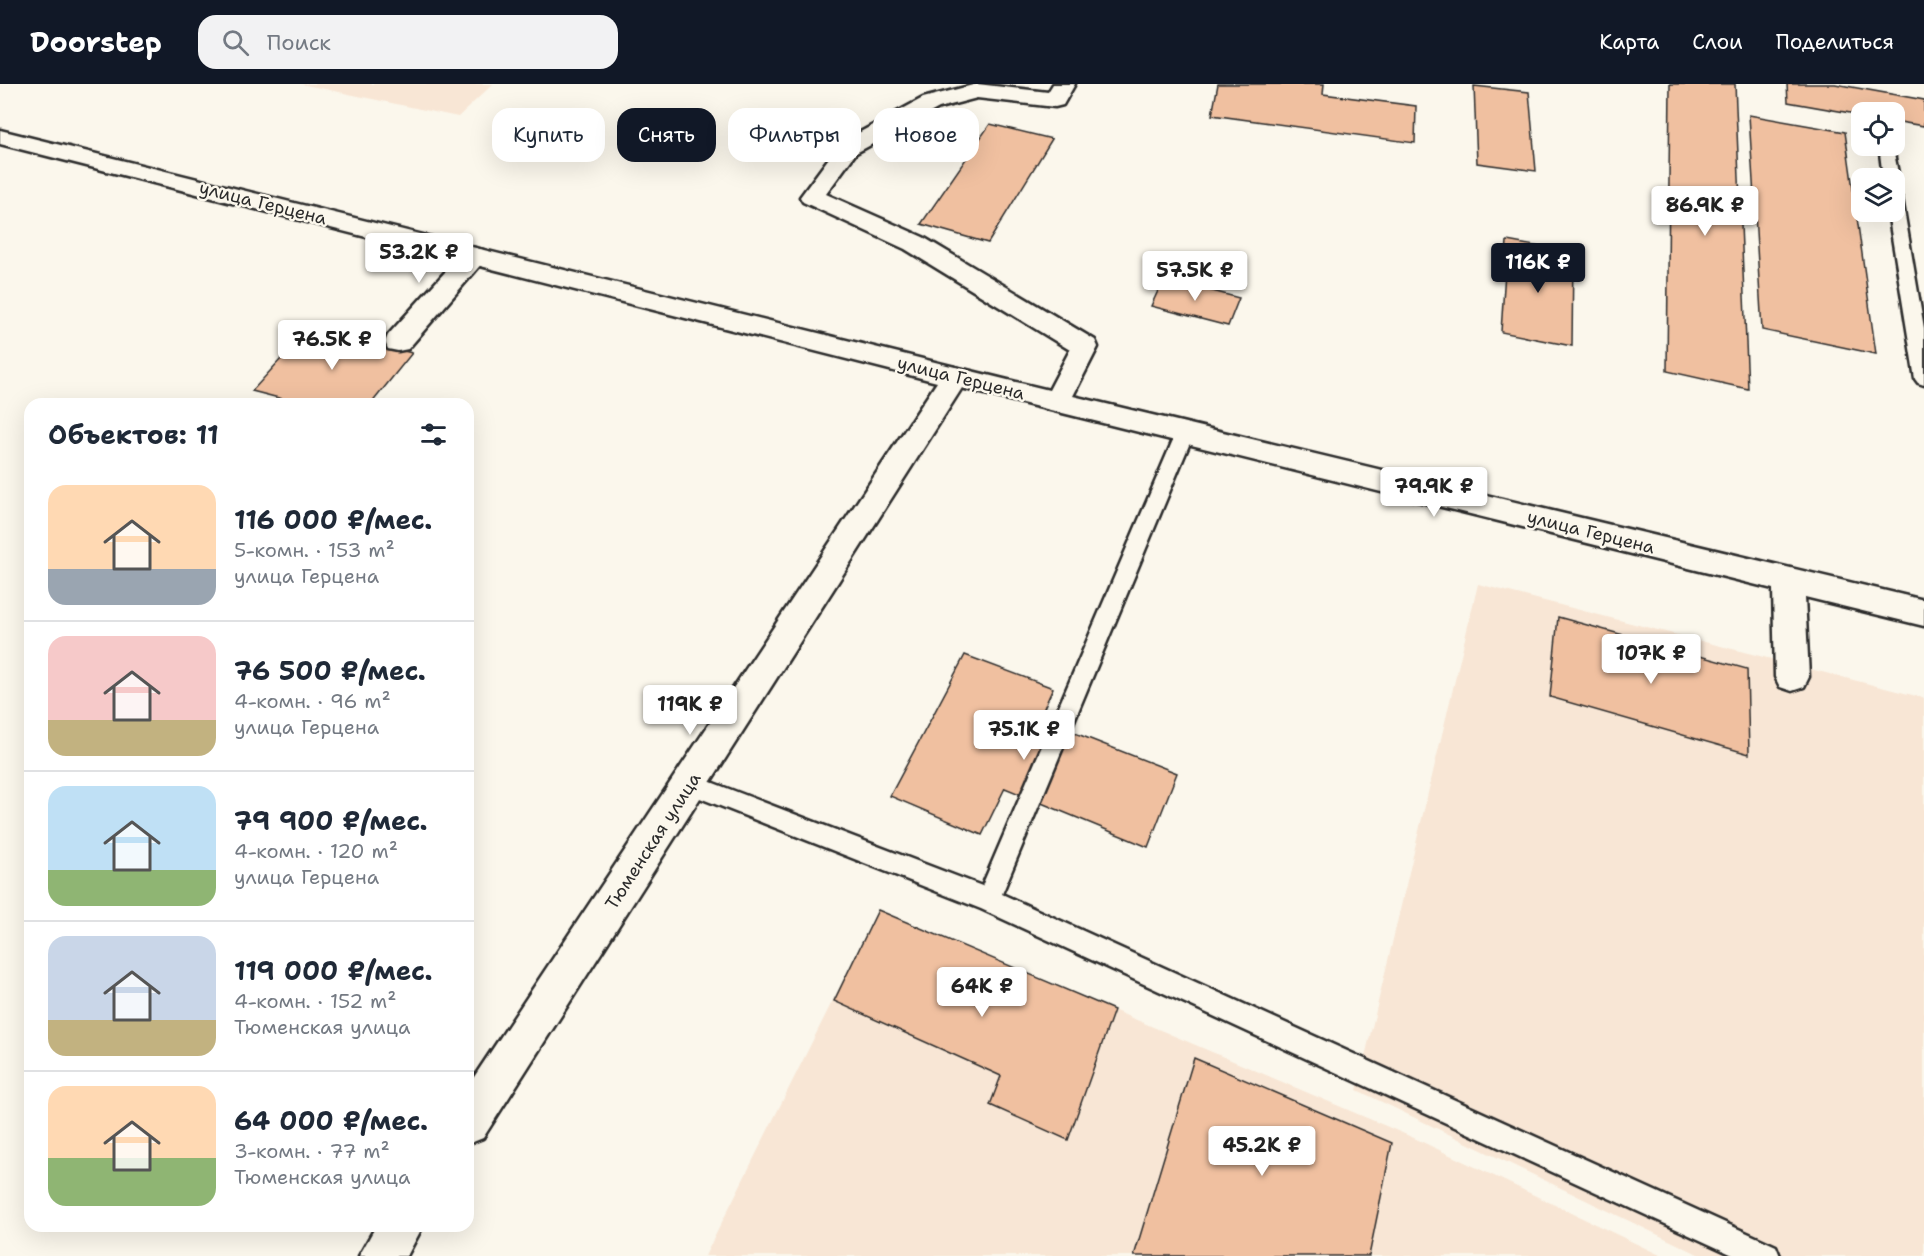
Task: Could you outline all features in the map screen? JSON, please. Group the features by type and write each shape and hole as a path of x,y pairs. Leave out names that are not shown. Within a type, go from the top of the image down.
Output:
{"street":[{"path":"1056,402 1085,347 914,243 812,197 848,148 931,102 977,91 1055,100 1064,84"},
{"name":"улица Герцена","path":"0,137 1056,402 1924,613"},
{"path":"398,342 474,256"},
{"name":"Тюменская улица","path":"474,1115 956,377"},
{"path":"1788,580 1792,677"},
{"path":"381,1256 397,1232"}],"lane":[{"path":"1898,222 1924,380"},
{"path":"988,900 1185,433"},
{"path":"690,784 988,900 1766,1256"}],"shaded area":[{"path":"301,84 493,84 458,117"},
{"path":"1478,584 1924,698 1924,1256 1702,1256 1357,1090"},
{"path":"878,910 1414,1138 1662,1256 705,1256"}],"building":[{"path":"1218,84 1324,84 1323,94 1416,106 1415,143 1212,115"},
{"path":"1670,84 1735,84 1748,389 1667,371"},
{"path":"1787,84 1835,84 1924,100 1924,126 1905,123 1905,102 1851,102 1851,113 1788,102"},
{"path":"1474,86 1529,92 1536,171 1477,163"},
{"path":"1749,115 1845,132 1851,175 1851,222 1858,222 1876,354 1762,330"},
{"path":"990,124 1052,139 988,243 921,224 964,162 979,162 979,140"},
{"path":"1507,241 1573,253 1572,346 1501,332"},
{"path":"1164,278 1239,298 1228,326 1151,306"},
{"path":"309,328 412,353 376,398 279,398 252,391"},
{"path":"1558,617 1747,669 1749,754 1550,697"},
{"path":"965,655 1053,688 1039,719 1177,773 1148,847 1005,788 982,835 890,796"},
{"path":"878,910 1114,1010 1068,1140 990,1105 1001,1076 834,1001"},
{"path":"1194,1058 1392,1143 1369,1256 1134,1256"}]}
